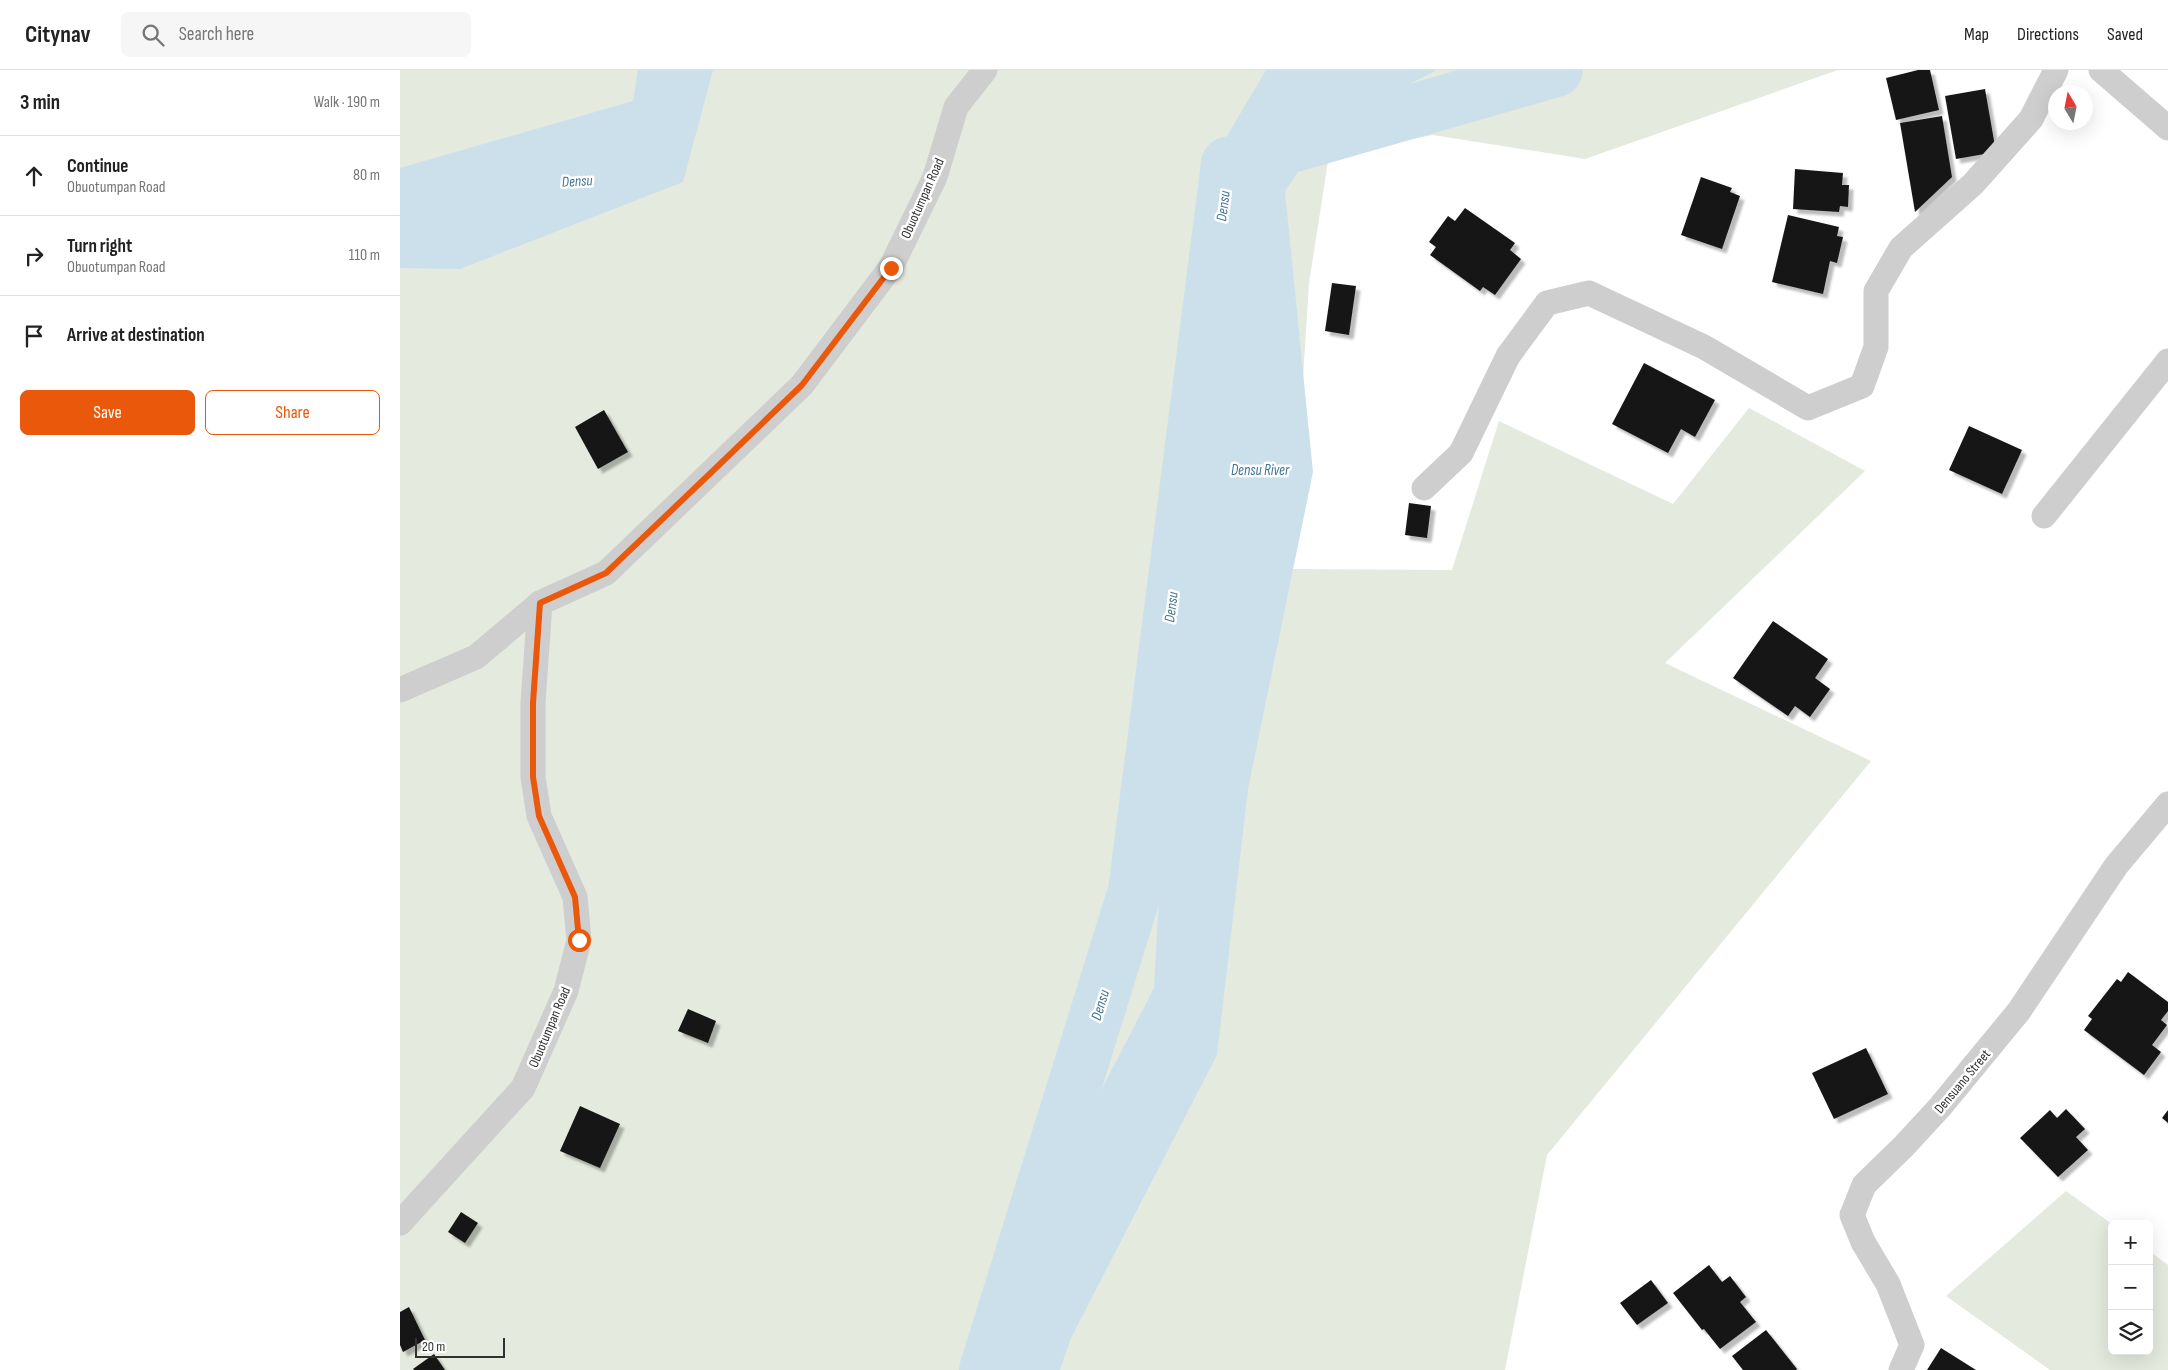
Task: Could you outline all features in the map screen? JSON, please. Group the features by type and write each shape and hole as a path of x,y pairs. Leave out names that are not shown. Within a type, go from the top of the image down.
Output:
{"street":[{"name":"Obuotumpan Road","path":"400,1223 523,1088 566,991 579,940 575,897 539,816 533,777 533,703 540,603 606,573 802,385 891,268 935,177 956,107 984,70"},
{"path":"1424,488 1460,453 1508,356 1547,303 1589,293 1704,347 1808,408 1862,386 1876,347 1876,291 1901,248 1973,184 2031,119 2056,70"},
{"path":"2102,70 2168,128"},
{"path":"2044,516 2168,361"},
{"path":"400,690 476,657 540,603"},
{"name":"Densuano Street","path":"1901,1370 1912,1345 1888,1284 1863,1242 1852,1215 1864,1184 1904,1146 1940,1107 2018,1011 2116,866 2168,804"}],"shaded area":[{"path":"400,70 1838,70 1585,159 1433,135 1329,155 1309,283 1291,569 1452,570 1499,421 1673,504 1749,408 1865,471 1665,663 1871,761 1547,1155 1505,1370 400,1370"},
{"path":"2066,1191 2108,1221 2108,1355 2153,1355 2153,1254 2168,1265 2168,1370 2050,1370 1946,1296"}],"water":[{"path":"638,70 713,70 683,182 460,269 400,268 400,168 633,101"},
{"name":"Densu River","path":"1266,70 1437,70 1331,124 1285,191 1313,472 1248,789 1217,1055 1071,1338 1060,1370 985,1370 1019,1249 1154,988 1169,714 1220,395 1205,173"}],"building":[{"path":"1918,70 1930,70 1939,110 1896,120 1886,78"},
{"path":"1985,89 1996,152 1956,159 1945,96"},
{"path":"1942,116 1952,177 1915,212 1900,123"},
{"path":"1795,169 1843,173 1842,185 1849,185 1848,207 1840,206 1839,212 1793,209"},
{"path":"1701,177 1732,188 1730,192 1740,196 1722,249 1681,235"},
{"path":"1465,208 1515,243 1510,250 1521,259 1495,295 1483,287 1480,291 1430,255 1436,247 1429,242 1448,216 1455,221"},
{"path":"1788,215 1839,227 1837,236 1843,237 1837,263 1830,261 1823,294 1772,282"},
{"path":"1332,283 1356,286 1349,335 1325,331"},
{"path":"1644,363 1715,400 1695,437 1681,429 1668,453 1612,424"},
{"path":"604,410 628,452 598,469 575,427"},
{"path":"1969,426 2022,450 2002,494 1949,470"},
{"path":"1409,503 1431,506 1427,538 1405,535"},
{"path":"1773,621 1828,659 1815,678 1830,689 1810,717 1795,706 1788,716 1733,678"},
{"path":"2128,972 2168,1002 2168,1011 2161,1020 2167,1025 2152,1045 2161,1052 2144,1075 2084,1030 2092,1019 2088,1016 2117,979 2121,982"},
{"path":"688,1009 716,1021 708,1043 678,1031"},
{"path":"1866,1048 1888,1094 1834,1119 1812,1073"},
{"path":"580,1106 620,1124 600,1168 560,1151"},
{"path":"2066,1109 2085,1129 2076,1137 2088,1150 2058,1177 2020,1138 2050,1110 2057,1118"},
{"path":"2168,1110 2168,1123 2162,1118"},
{"path":"461,1212 478,1223 465,1243 448,1232"},
{"path":"1709,1265 1722,1282 1730,1276 1746,1297 1740,1302 1756,1322 1720,1349 1704,1329 1702,1330 1673,1293"},
{"path":"1651,1280 1668,1303 1637,1325 1620,1303"},
{"path":"409,1307 425,1340 403,1352 400,1345 400,1312"},
{"path":"1766,1330 1796,1370 1743,1370 1732,1356"},
{"path":"1941,1348 1976,1370 1927,1370"},
{"path":"434,1354 445,1370 413,1369"}],"waterway":[{"name":"Densu","path":"986,1370 1135,891 1228,164 1556,70"}],"route":[{"path":"579,940 575,897 539,816 533,777 533,703 540,603 606,573 802,385 891,268"}]}
